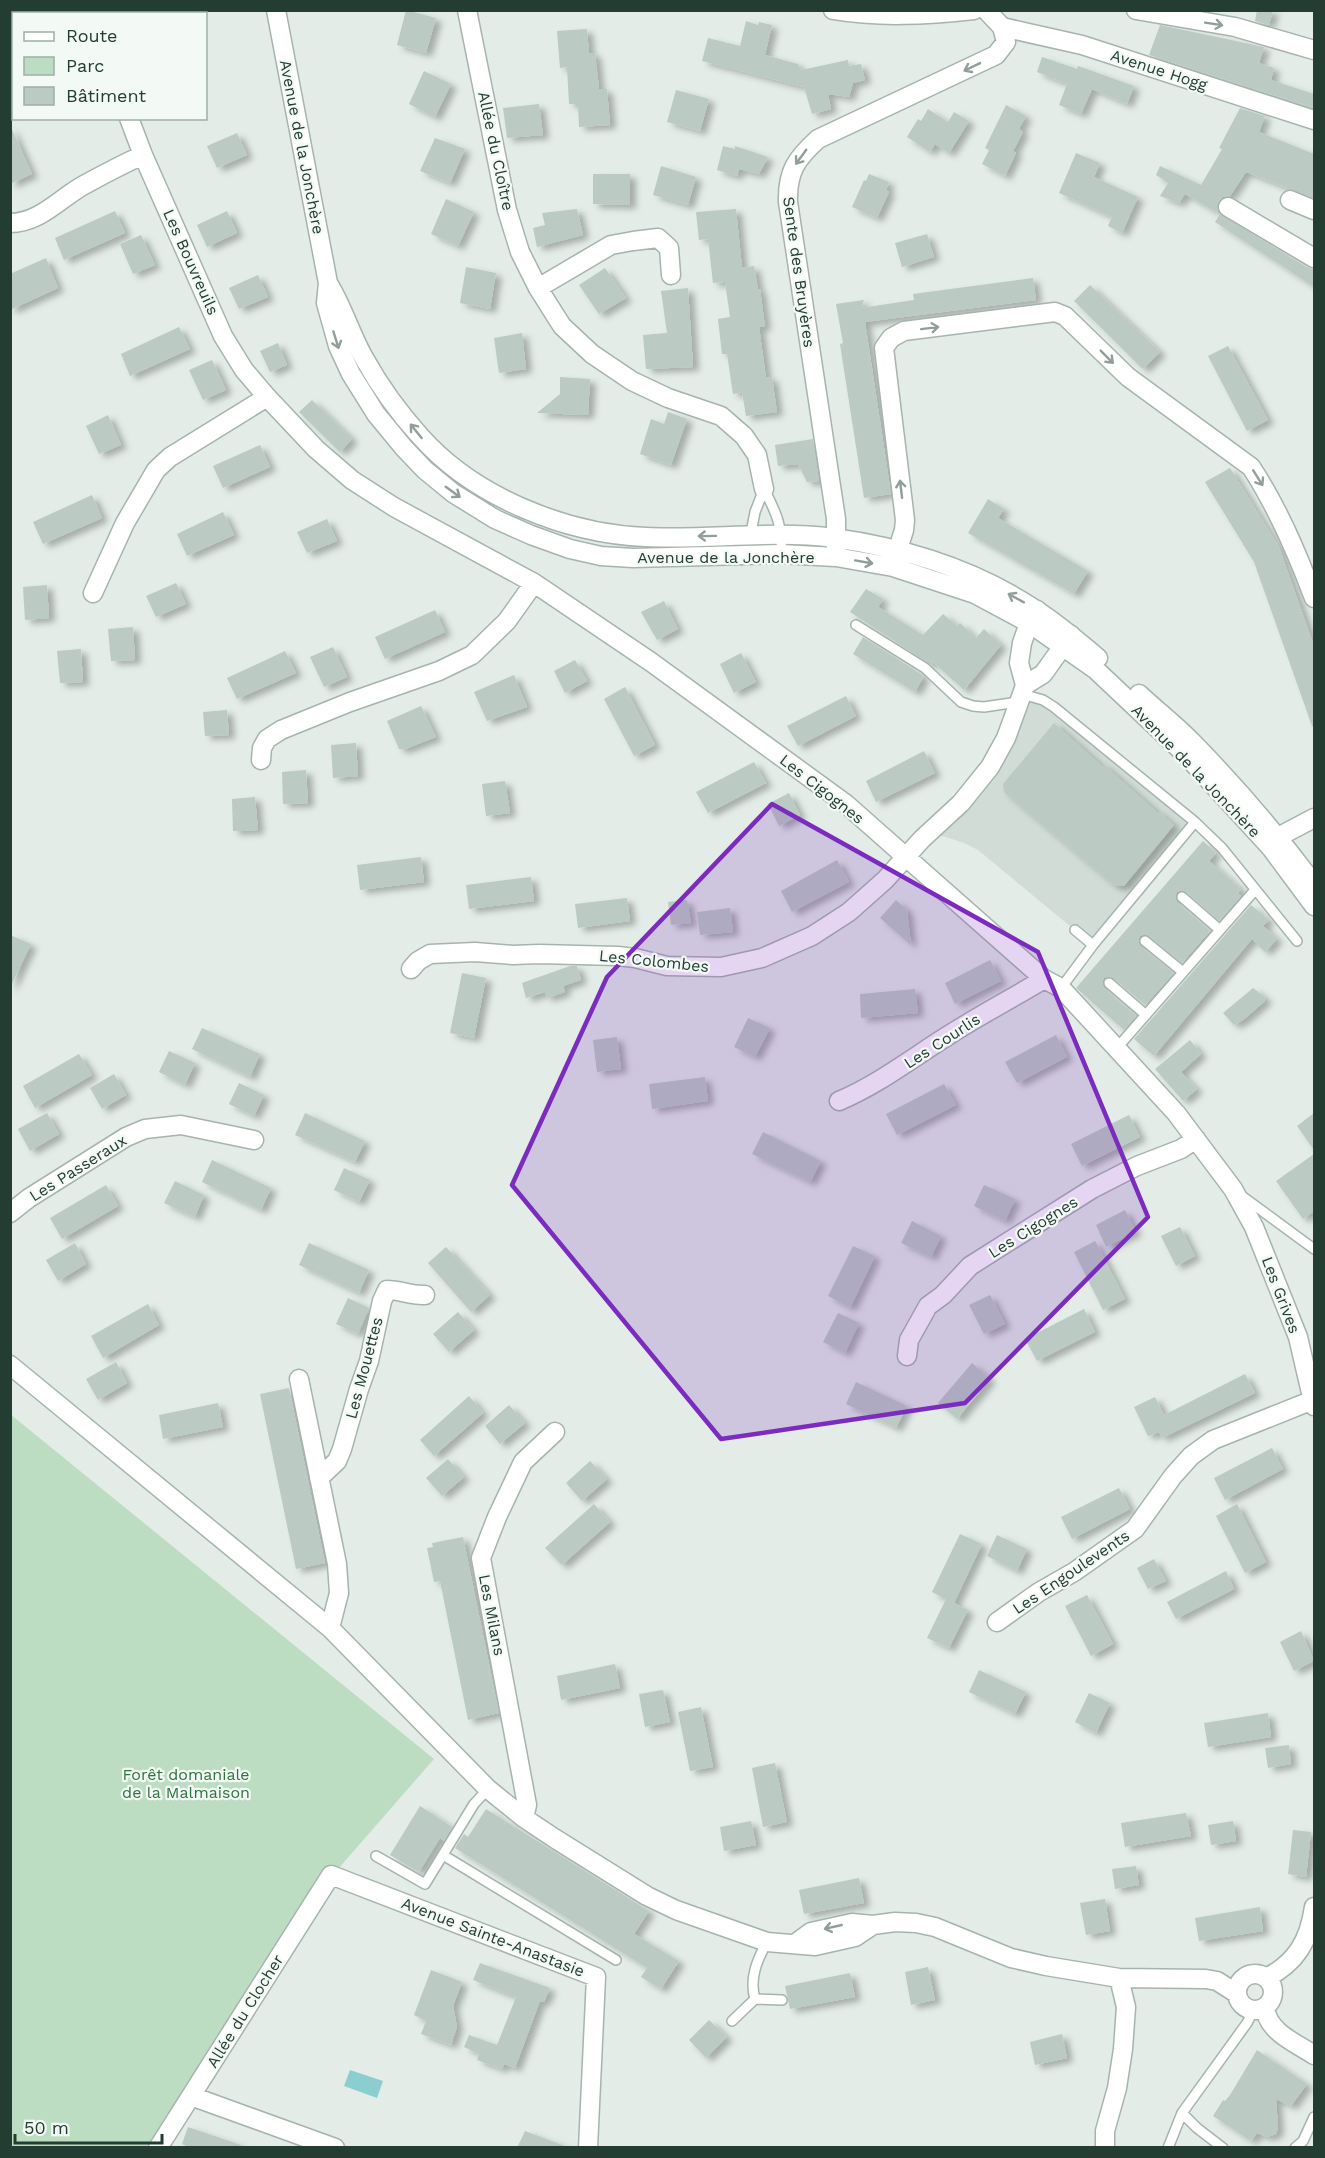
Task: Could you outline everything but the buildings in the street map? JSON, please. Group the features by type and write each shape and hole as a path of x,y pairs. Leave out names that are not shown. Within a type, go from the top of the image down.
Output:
{"street":[{"name":"Avenue de la Jonchère","path":"276,10 328,283 364,358 382,386 421,437 447,461 504,500 563,523 617,535 750,545 782,545 807,535 836,548 945,564 991,585 1066,641 1104,662 1192,742 1275,842 1314,884"},
{"name":"Allée du Cloître","path":"468,10 507,210 520,252 538,288 562,326 592,354 632,381 668,398 722,416 744,436 757,455 764,489"},
{"path":"833,10 851,14 896,15 974,10"},
{"path":"986,10 1002,27"},
{"path":"1136,10 1235,27 1314,50"},
{"name":"Avenue Hogg","path":"1002,27 1082,45 1314,120"},
{"name":"Sente des Bruyères","path":"836,548 836,519 787,184 801,155 818,139 996,55 1006,42 1002,27"},
{"name":"Les Bouvreuils","path":"130,120 223,336 244,370 325,457 352,480 394,507"},
{"path":"10,223 40,215 86,184 143,155"},
{"path":"1290,200 1314,210"},
{"path":"1228,207 1314,258"},
{"path":"538,288 611,245 658,238 669,248 671,275"},
{"path":"895,558 904,530 904,520 884,348 891,338 904,331 1055,312 1065,316 1128,377 1251,467 1298,554 1314,598"},
{"path":"93,593 125,523 156,471 179,451 267,397"},
{"name":"Les Cigognes","path":"394,507 534,583 651,662 837,797 1044,978 1061,988 1176,1113 1233,1189"},
{"path":"261,760 262,748 267,739 281,730 350,702 439,671 472,655 507,621 534,583"},
{"name":"Les Colombes","path":"411,969 418,961 430,954 475,952 513,955 618,956 667,966 707,968 741,964 795,945 834,923 885,880 922,839 961,803 990,767 1006,738 1022,694 1019,663 1022,643 1033,617"},
{"path":"1022,694 1043,674 1066,641"},
{"path":"1275,842 1314,818"},
{"name":"Avenue de la Jonchère","path":"1275,842 1314,906"},
{"name":"Les Courlis","path":"839,1101 857,1094 908,1064 946,1036 1044,978"},
{"name":"Les Passeraux","path":"10,1213 29,1198 126,1137 145,1129 181,1125 255,1140"},
{"name":"Les Cigognes","path":"907,1356 909,1340 928,1306 943,1295 970,1266 1092,1189 1137,1166 1181,1149 1196,1138"},
{"name":"Les Grives","path":"1233,1189 1254,1227 1298,1337 1314,1403"},
{"name":"Les Mouettes","path":"319,1478 338,1461 369,1361 382,1301 387,1290 398,1290 412,1296 425,1295"},
{"path":"10,1365 330,1628 488,1789 524,1818 647,1896 676,1910 767,1942 815,1946 855,1937 873,1926 896,1922 916,1923 935,1927 1011,1958 1046,1966 1119,1978 1217,1981 1236,1993 1241,2005 1259,2009 1273,2028 1314,2055"},
{"path":"299,1379 337,1564 339,1593 330,1628"},
{"name":"Les Engoulevents","path":"997,1622 1135,1529 1173,1476 1191,1456 1205,1445 1314,1403"},
{"name":"Les Milans","path":"524,1818 527,1805 481,1558 496,1518 523,1462 555,1432"},
{"name":"Allée du Clocher","path":"158,2148 331,1875"},
{"name":"Avenue Sainte-Anastasie","path":"331,1875 596,1977 588,2148"},
{"path":"1266,1978 1290,1963 1299,1952 1307,1934 1314,1907"},
{"path":"1236,1993 1238,1986 1246,1976 1260,1975 1266,1978 1273,1989 1270,2002 1259,2009"},
{"path":"1105,2148 1106,2131 1117,2088 1123,2049 1126,2007 1119,1978"},
{"path":"191,2096 335,2148"}],"lane":[{"path":"750,545 754,512 764,489"},
{"path":"764,489 776,512 782,545"},
{"path":"856,625 925,668 961,702 984,707 1022,694 1043,700 1054,707 1195,822 1222,848 1297,940"},
{"path":"1061,988 1093,945 1195,822"},
{"path":"1116,1049 1255,890"},
{"path":"1182,897 1220,930"},
{"path":"1075,930 1093,945"},
{"path":"1145,941 1183,972"},
{"path":"1109,983 1146,1015"},
{"path":"1233,1189 1314,1250"},
{"path":"376,1856 425,1884 474,1804 488,1789"},
{"path":"443,1855 616,1960"},
{"path":"755,1999 754,1970 767,1942"},
{"path":"732,2021 755,1999 782,2000"},
{"path":"1168,2148 1182,2113 1259,2009"},
{"path":"1182,2113 1223,2148"},
{"path":"1295,2148 1303,2141 1314,2117"}],"highlighted area":[{"path":"772,804 1038,952 1148,1217 965,1403 721,1439 512,1185 607,977"}],"shaded area":[{"path":"1022,694 1043,700 1195,822 1093,945 978,850 930,832 961,803"}],"green space":[{"name":"Forêt domaniale de la Malmaison","path":"10,1414 434,1759 338,1869 190,2081 147,2147 11,2147"}],"water":[{"path":"350,2070 383,2081 377,2098 344,2086"}]}
